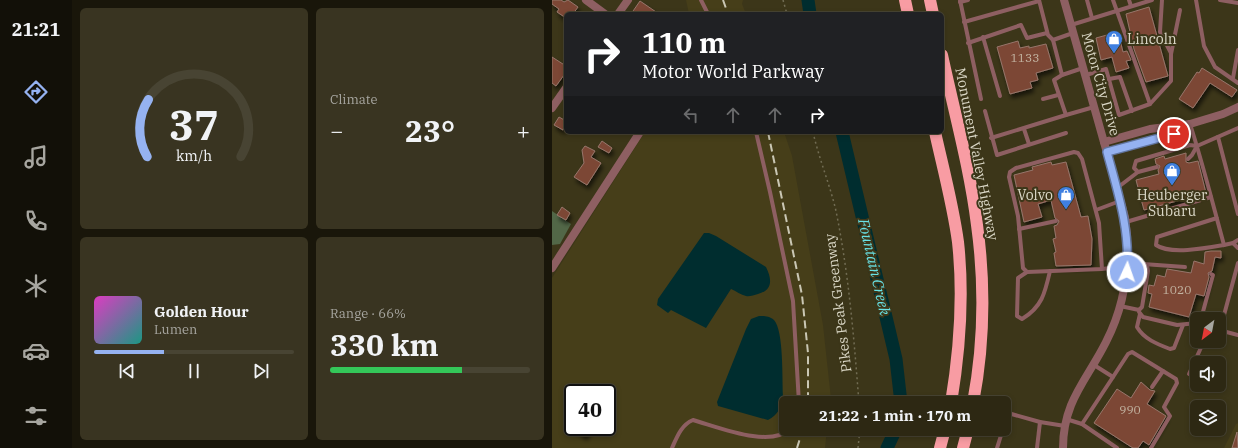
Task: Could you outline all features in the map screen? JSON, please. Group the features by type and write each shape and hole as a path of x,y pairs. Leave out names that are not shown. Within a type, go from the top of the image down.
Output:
{"highway":[{"path":"905,0 908,12"},
{"path":"930,0 933,12"},
{"name":"Monument Valley Highway","path":"944,64 974,206 979,238 981,270 981,328 974,396"},
{"path":"935,134 952,210 960,271 960,328 957,369 952,396"},
{"path":"940,448 943,436"},
{"path":"963,448 966,436"}],"street":[{"path":"586,0 602,12"},
{"path":"619,12 628,0"},
{"name":"Motor City Drive","path":"1064,0 1126,222 1127,266 1120,306 1106,342 1076,392 1066,423 1064,448"},
{"path":"552,108 564,91"},
{"path":"1104,142 1150,130 1190,124 1223,114 1238,107"},
{"path":"1107,152 1174,134 1190,124"},
{"path":"552,268 639,134"},
{"path":"552,252 559,257"}],"lane":[{"path":"701,0 707,12"},
{"path":"968,0 960,1 982,99"},
{"path":"964,22 1039,0 1047,33 1053,40 1062,75"},
{"path":"1087,0 1092,18"},
{"path":"1113,0 1150,104"},
{"path":"1129,0 1130,6"},
{"path":"1053,40 1092,18 1152,0"},
{"path":"1162,0 1160,32 1171,54"},
{"path":"1196,0 1204,46 1215,67 1233,78 1238,83"},
{"path":"1220,0 1238,3"},
{"path":"1066,115 1054,80 1062,75 1106,69 1119,115 1150,104 1171,81 1171,54 1180,10"},
{"path":"968,42 1022,25 1027,38 1047,33"},
{"path":"983,37 1000,96"},
{"path":"1233,78 1238,50"},
{"path":"1109,79 1120,77 1132,111"},
{"path":"1043,99 1058,94"},
{"path":"991,138 1094,107"},
{"path":"984,111 997,155 1066,133"},
{"path":"1190,124 1224,245"},
{"path":"1138,172 1134,168 1136,161 1190,145 1197,146 1238,128"},
{"path":"1024,129 1029,144"},
{"path":"756,134 793,301 799,396"},
{"path":"1218,137 1238,214"},
{"path":"1188,159 1197,146"},
{"path":"1027,272 1023,268 1019,229 1009,177 1010,172 1016,168 1074,152 1078,153 1082,159 1096,210 1099,223 1102,269"},
{"path":"1117,188 1138,172 1157,167"},
{"path":"1126,222 1211,197"},
{"path":"1096,210 1120,201"},
{"path":"1217,218 1157,237 1156,245 1162,249 1197,249 1233,244 1238,240"},
{"path":"1019,229 1056,222"},
{"path":"1233,244 1238,248"},
{"path":"1224,312 1238,263"},
{"path":"1050,271 1041,302 1037,308 1022,319 1016,316 1018,278 1027,272 1050,271 1102,269 1143,264 1185,267"},
{"path":"1143,264 1147,266 1148,270 1137,327 1145,337 1170,349 1174,348 1183,326"},
{"path":"1203,312 1212,274"},
{"path":"1120,306 1139,312 1147,317 1183,326 1190,324"},
{"path":"1226,332 1238,335"},
{"path":"1189,374 1201,348"},
{"path":"1082,424 1128,354 1132,352 1176,379 1177,383 1164,407 1170,416 1151,448"},
{"path":"1093,364 1113,377"},
{"path":"1152,387 1163,371"},
{"path":"1011,414 1040,422 1082,424 1117,448"},
{"path":"672,448 678,433 688,422 693,420 752,441"},
{"path":"1037,448 1040,422"},
{"path":"777,442 784,436"},
{"path":"997,448 1001,436"}],"path":[{"path":"783,0 786,12"},
{"name":"Pikes Peak Greenway","path":"813,134 818,154 836,209 845,257 859,396"},
{"path":"858,448 859,436"}],"shaded area":[{"path":"686,0 743,0 742,4 745,12 689,12"},
{"path":"644,134 785,134 792,156 823,325 831,396 779,396 779,436 826,436 825,448 552,448 552,278"},
{"path":"1238,423 1238,448 1224,448 1236,424"}],"green space":[{"path":"552,211 571,224 560,244 552,245"}],"water":[{"path":"704,233 709,233 716,236 766,267 770,280 769,287 766,290 752,296 744,295 731,289 706,328 671,310 668,313 657,305 658,299"},
{"path":"759,316 767,316 774,320 777,326 781,345 783,396 779,396 778,411 768,420 718,406 717,402 751,319"}],"building":[{"path":"552,0 561,0 564,2 568,0 578,7 574,12 564,12 564,17 557,12 559,9 552,4"},
{"path":"640,1 656,12 632,12"},
{"path":"1149,7 1168,76 1146,82 1134,49 1126,14"},
{"name":"Lincoln","path":"1118,32 1123,52 1127,51 1131,60 1126,61 1129,68 1116,72 1112,57 1101,60 1096,38"},
{"path":"1018,41 1020,48 1029,46 1029,48 1046,44 1053,68 1036,73 1038,80 1030,82 1032,88 1010,94 997,47"},
{"path":"552,57 564,65 564,75 556,86 552,83"},
{"path":"1202,68 1237,90 1232,97 1210,83 1193,108 1179,99 1197,72 1199,73"},
{"path":"559,117 564,120 563,130 554,125"},
{"path":"602,141 612,148 609,153 598,147"},
{"path":"585,146 595,151 591,157 601,163 587,185 574,177 584,163 582,150"},
{"name":"Heuberger Subaru","path":"1186,153 1186,162 1189,163 1198,161 1206,193 1144,210 1136,180 1159,174 1158,170 1160,166 1156,164 1155,159 1164,156 1165,159"},
{"name":"Volvo","path":"1051,162 1052,165 1066,162 1081,217 1088,216 1092,239 1091,265 1056,266 1054,253 1056,252 1053,239 1056,238 1054,226 1057,225 1059,221 1055,218 1051,200 1038,204 1042,217 1024,222 1014,175 1033,170 1032,167"},
{"path":"562,207 570,213 566,220 557,215"},
{"path":"1221,251 1221,258 1215,257 1212,271 1208,273 1209,277 1204,296 1196,294 1189,317 1149,307 1152,294 1148,293 1149,285 1154,286 1157,275 1165,277 1167,269 1191,273 1194,261 1204,264 1205,252"},
{"path":"1141,382 1150,390 1155,391 1147,404 1166,416 1149,445 1143,441 1138,448 1133,448 1094,423 1117,389 1131,398"},
{"path":"1237,432 1238,448 1232,448"}],"waterway":[{"name":"Fountain Creek","path":"808,0 810,12"},
{"name":"Fountain Creek","path":"842,134 896,359 900,396"},
{"name":"Fountain Creek","path":"887,448 893,436"}],"railway":[{"path":"723,0 727,12"},
{"path":"768,134 802,295 808,353 808,396"},
{"path":"797,448 801,436"}],"place":[{"name":"Lincoln","path":"1114,54"},
{"name":"Heuberger Subaru","path":"1172,186"},
{"name":"Volvo","path":"1066,210"}],"route":[{"path":"1127,272 1128,253 1125,217 1107,152 1174,134"}]}
